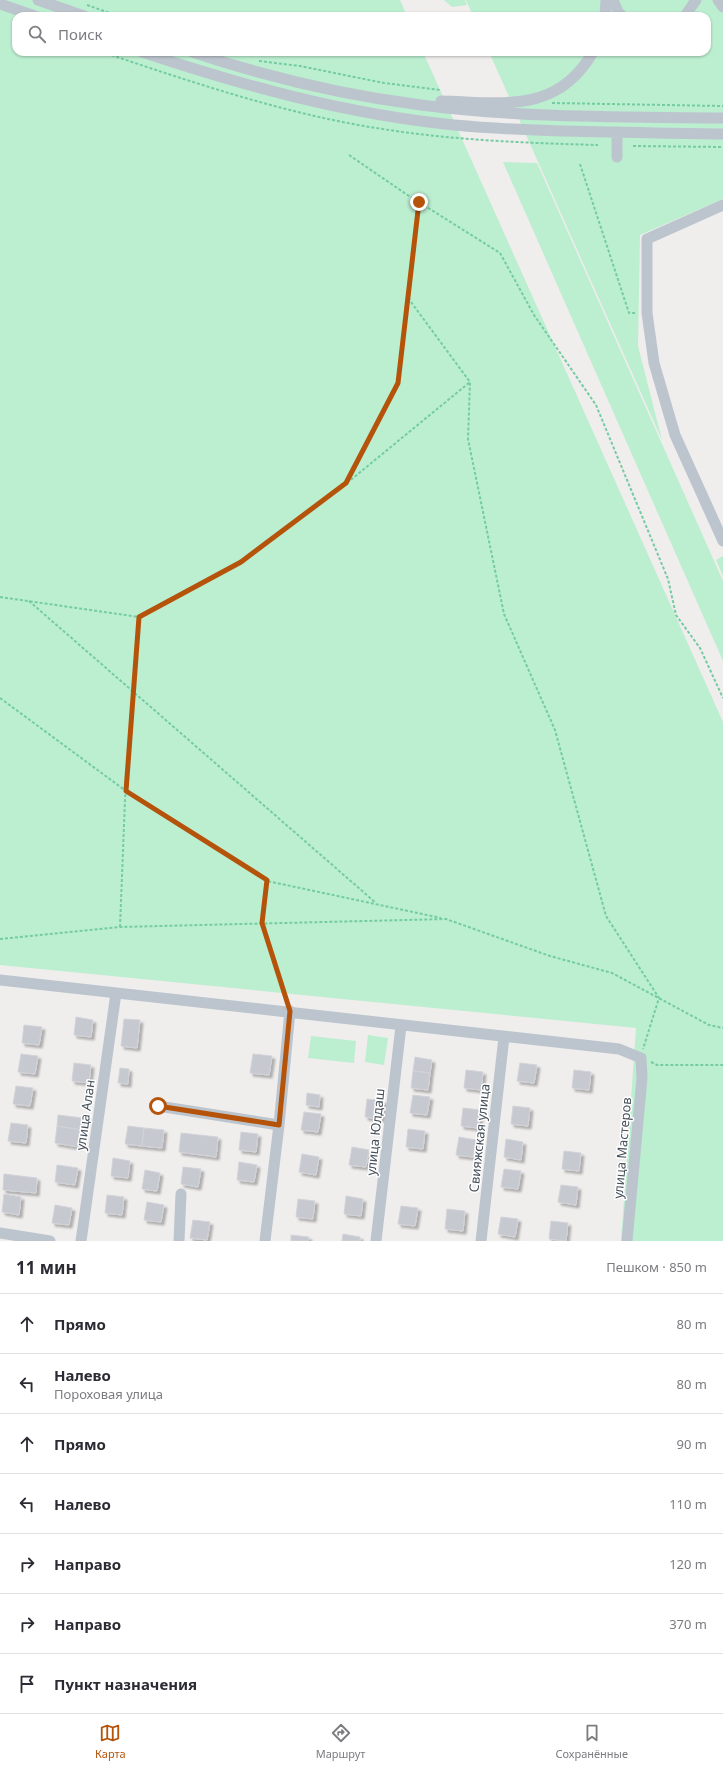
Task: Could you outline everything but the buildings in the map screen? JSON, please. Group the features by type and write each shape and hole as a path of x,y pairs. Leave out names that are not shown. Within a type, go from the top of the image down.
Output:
{"street":[{"path":"38,0 72,12"},
{"path":"605,12 606,0"},
{"path":"613,0 618,12"},
{"path":"688,12 696,0"},
{"path":"718,0 723,7"},
{"path":"3,5 23,12"},
{"path":"154,56 285,96 377,114 483,127 723,134"},
{"path":"205,56 262,74 325,89 380,99 492,112 723,118"},
{"path":"380,99 493,104 528,101 547,95 566,83 578,74 590,56"},
{"path":"616,156 617,132"},
{"path":"723,205 647,239 646,313 654,363 675,435 723,541"},
{"path":"0,980 290,1011 401,1026 619,1049 641,1058"},
{"name":"улица Алан","path":"81,1241 116,993"},
{"path":"264,1241 279,1125 290,1011"},
{"name":"улица Юлдаш","path":"376,1241 401,1026"},
{"name":"Свияжская улица","path":"481,1241 504,1037"},
{"name":"улица Мастеров","path":"627,1241 642,1078 641,1058"},
{"path":"158,1106 279,1125"},
{"path":"179,1241 181,1194"},
{"path":"0,1233 50,1241"}],"path":[{"path":"85,5 106,12"},
{"path":"258,61 300,66 384,83 445,91"},
{"path":"548,98 551,103 723,106"},
{"path":"633,146 723,147"},
{"path":"349,155 419,202 500,253 534,315 596,405 668,579 676,615 700,648 723,698"},
{"path":"580,164 629,313 646,313"},
{"path":"346,483 398,383 419,202"},
{"path":"408,298 470,382 468,439 504,614 555,730 606,916 659,998 641,1058 657,1065 723,1066"},
{"path":"0,597 139,617 241,562 346,483 470,382"},
{"path":"28,601 377,904"},
{"path":"120,927 126,791 139,617"},
{"path":"0,698 126,791 267,880 446,919 550,956 612,973 709,1025 723,1028"},
{"path":"267,880 262,923 290,1011"},
{"path":"0,938 120,927 446,919"}],"green space":[{"path":"0,0 400,0 405,12 12,12 12,56 425,56 723,722 723,1241 621,1241 636,1028 0,965"},
{"path":"444,0 465,0 467,5 452,7"},
{"path":"466,0 723,0 723,199 640,235 638,346 662,440 491,56 711,56 711,12 471,12"},
{"path":"503,162 537,163 723,581 723,661"},
{"path":"723,556 723,576 716,560"},
{"path":"368,1035 388,1038 384,1065 365,1062"},
{"path":"311,1036 356,1041 354,1063 308,1058"}],"route":[{"path":"158,1106 279,1125 290,1011 262,923 267,880 126,791 139,617 241,562 346,483 398,383 419,202"}]}
